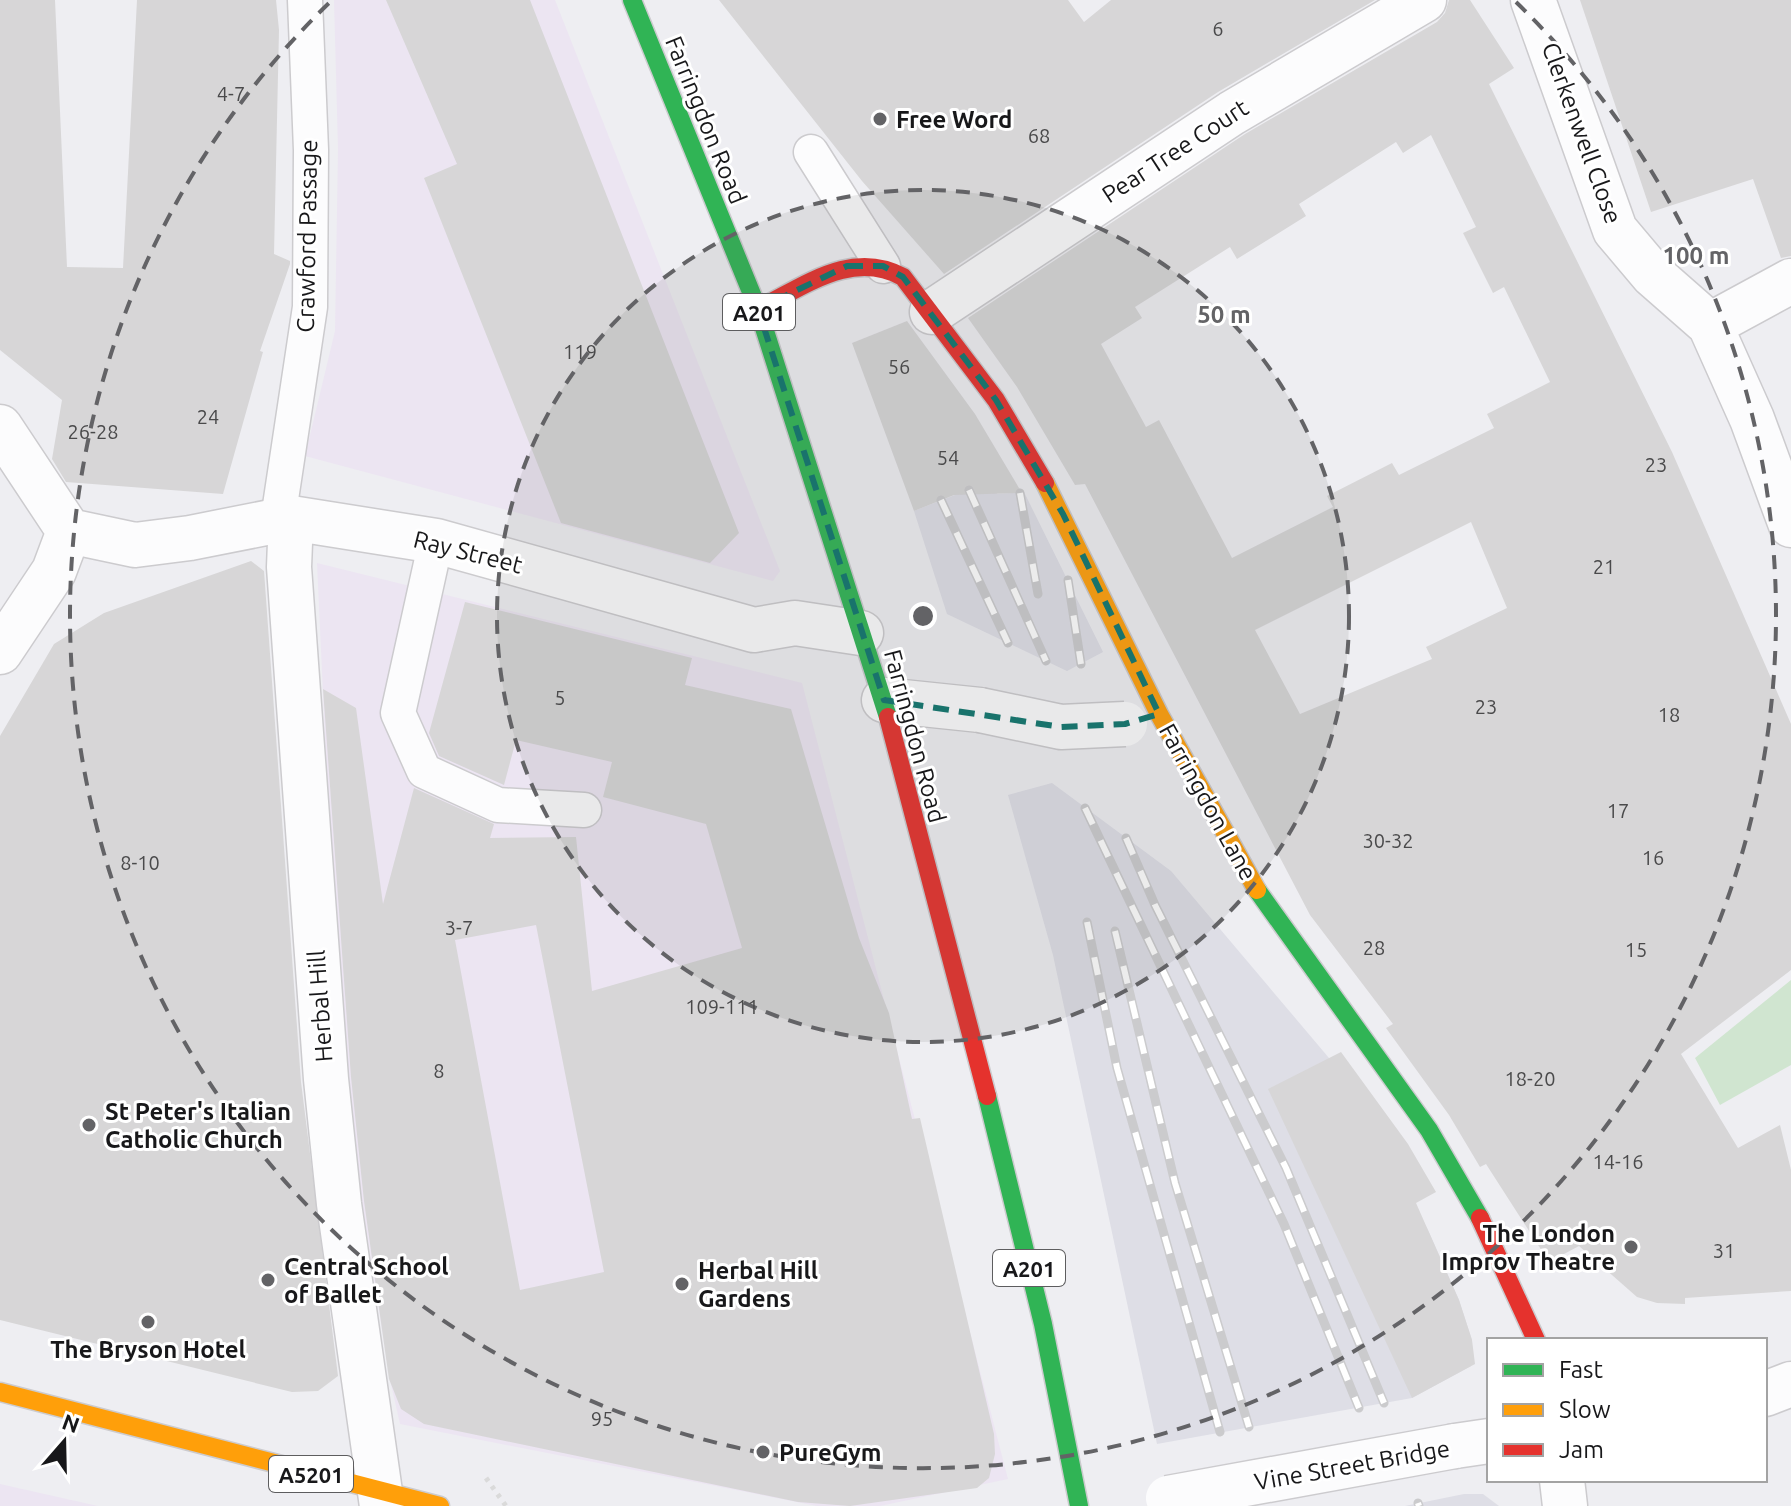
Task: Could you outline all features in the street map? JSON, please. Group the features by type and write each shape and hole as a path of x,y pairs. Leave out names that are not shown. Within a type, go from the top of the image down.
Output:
{"main road":[{"name":"Farringdon Road","path":"632,0 758,309 884,700 1007,1175 1043,1324 1079,1506"},
{"path":"758,309 847,266 883,266"},
{"name":"Farringdon Lane","path":"883,266 903,277 996,400 1063,514 1142,719 1263,901 1429,1130 1493,1240 1535,1338"},
{"name":"A5201","path":"0,1392 381,1499 440,1506"}],"street":[{"name":"Pear Tree Court","path":"932,312 1232,113 1424,0"},
{"name":"Clerkenwell Close","path":"1533,0 1615,230 1653,275 1710,325 1752,419 1791,525"},
{"path":"1710,325 1791,281"},
{"path":"0,427 69,531 54,571 0,652"},
{"name":"Ray Street","path":"69,531 135,545 190,538 285,518 436,541 754,630 795,623 861,633"},
{"name":"Herbal Hill","path":"285,518 326,1079 339,1204 381,1499"},
{"path":"884,700 980,710 1061,727 1142,719"},
{"path":"1767,1393 1791,1384"},
{"name":"Vine Street Bridge","path":"1168,1498 1472,1443"},
{"path":"1562,1482 1565,1506"}],"lane":[{"name":"Crawford Passage","path":"285,518 310,307 311,150 305,0"},
{"name":"Farringdon Lane","path":"811,152 883,266"},
{"path":"436,541 398,713 424,771 498,805 584,810"}],"highlighted area":[{"path":"847,266 883,266 903,277 996,400 1063,514 1159,714 1125,724 1061,727 884,700 758,309"}],"shaded area":[{"path":"334,0 555,0 780,571 773,581 305,456 335,331 338,149"},
{"path":"996,479 997,494 1024,492 1103,652 1067,671 947,614 914,511"},
{"path":"317,563 802,683 1008,1479 880,1506 817,1506 400,1424 390,1380 340,1062"},
{"path":"1052,783 1171,871 1329,1058 1428,1230 1459,1300 1472,1340 1471,1366 1412,1398 1157,1444 1053,955 1008,795"},
{"path":"0,1484 98,1506 0,1506"},
{"path":"1464,1494 1483,1494 1499,1506 1405,1506"}],"green space":[{"path":"1791,980 1791,1065 1720,1105 1695,1058"}],"building":[{"path":"0,0 55,0 67,267 123,268 137,0 276,0 279,30 274,254 290,261 290,264 260,351 263,352 223,494 66,482 52,459 62,400 0,350"},
{"path":"386,0 530,0 739,533 710,563 561,523 424,178 457,164"},
{"path":"719,0 1068,0 1084,22 1111,0 1375,0 1218,92 944,274 862,181"},
{"path":"1449,0 1470,0 1514,68 1489,84 1672,452 1791,724 1791,970 1681,1054 1738,1148 1780,1125 1791,1170 1791,1291 1685,1298 1685,1304 1657,1303 1637,1297 1579,1246 1549,1262 1486,1164 1480,1167 1449,1115 1386,1028 1393,1024 1310,915 1085,484 1075,485 1017,387 968,318 1245,134 1437,22 1445,13","holes":["1431,135 1476,227 1463,233 1493,293 1504,287 1550,382 1487,414 1494,428 1399,475 1392,463 1327,496 1333,507 1232,558 1159,420 1146,427 1101,344 1142,318 1135,307 1230,247 1237,259 1306,216 1299,204 1396,142 1403,153","1471,522 1507,608 1426,647 1432,659 1300,714 1255,630"]},
{"path":"1580,0 1791,0 1791,256 1781,258 1753,179 1651,212"},
{"path":"907,321 975,414 1022,493 954,495 914,511 852,343"},
{"path":"251,561 264,571 301,1082 338,1376 318,1391 292,1392 0,1320 0,736 54,644 104,613"},
{"path":"465,602 692,658 685,685 791,709 859,938 889,1013 912,1119 920,1118 994,1434 995,1454 989,1478 977,1488 850,1506 798,1502 424,1424 401,1409 389,1379 364,1201 351,1077 323,689 356,708 383,904 414,788 494,824 490,838 576,837 592,991 742,948 706,824 603,797 612,762 516,740 504,785 439,756 429,733","holes":["536,925 604,1272 520,1290 455,940"]},
{"path":"1341,1052 1408,1144 1436,1192 1416,1203 1459,1300 1472,1340 1475,1364 1412,1398 1268,1089"}],"railway":[{"path":"969,490 1046,661"},
{"path":"1020,493 1038,594"},
{"path":"941,500 1008,643"},
{"path":"1068,580 1081,664"},
{"path":"1085,808 1284,1224 1359,1408"},
{"path":"1126,838 1155,905 1286,1168 1384,1403"},
{"path":"1087,922 1117,1068 1220,1432"},
{"path":"1115,931 1175,1183 1249,1427"}],"traffic: fast":[{"path":"632,0 758,309 888,717"},
{"path":"1257,890 1429,1130 1480,1218"},
{"path":"987,1096 1043,1324 1079,1506"}],"traffic: slow":[{"path":"1045,483 1159,714 1257,890"},
{"path":"0,1392 440,1506"}],"traffic: jam":[{"path":"758,309 811,281 847,269 884,269 903,277 996,400 1045,483"},
{"path":"888,717 987,1096"},
{"path":"1480,1218 1535,1338"}],"place":[{"name":"Free Word","path":"880,119"},
{"name":"St Peter's Italian Catholic Church","path":"89,1125"},
{"name":"The London Improv Theatre","path":"1631,1247"},
{"name":"Central School of Ballet","path":"268,1280"},
{"name":"Herbal Hill Gardens","path":"682,1284"},
{"name":"The Bryson Hotel","path":"148,1322"},
{"name":"PureGym","path":"763,1452"}]}
